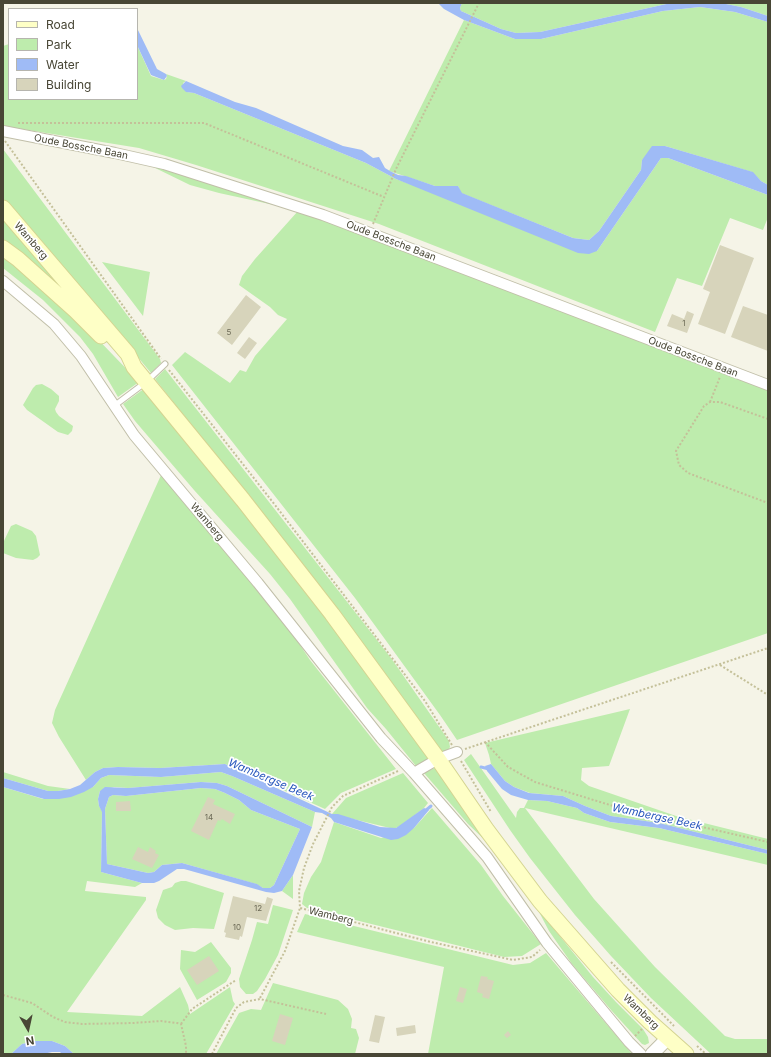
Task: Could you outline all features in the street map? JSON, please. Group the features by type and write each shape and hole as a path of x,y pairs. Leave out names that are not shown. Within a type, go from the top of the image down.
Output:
{"main road":[{"name":"Wamberg","path":"3,208 128,354 134,367"},
{"name":"Wamberg","path":"3,248 18,259 70,306 134,367 243,500 332,614 438,759 486,830 540,902 618,990 668,1038"},
{"path":"668,1038 686,1054"}],"street":[{"name":"Oude Bossche Baan","path":"3,132 115,153 164,164 323,215 768,385"},
{"name":"Wamberg","path":"3,281 54,324 81,356 134,435 258,583 381,738 412,770 487,857 547,944 629,1042 641,1054"},
{"path":"412,770 457,752"},
{"name":"Wamberg","path":"652,1054 668,1038"}],"lane":[{"path":"114,406 146,382 164,364"}],"path":[{"path":"369,232 396,169 479,3"},
{"path":"16,123 204,123 384,197"},
{"path":"3,136 8,146 58,213 119,302 164,364 425,701 457,752 470,778 493,815"},
{"path":"710,402 723,369"},
{"path":"768,419 720,402 710,402 704,406 676,451 679,465 688,473 768,503"},
{"path":"457,752 768,648"},
{"path":"720,665 768,694"},
{"path":"485,742 508,767 535,782 623,809 768,842"},
{"name":"Wamberg","path":"412,770 343,796 332,807 313,844 304,868 299,891 300,908 431,942 513,960 532,958 547,944"},
{"path":"260,999 285,951 300,908"},
{"path":"610,961 662,1014"},
{"path":"186,1054 186,1046 181,1024 192,1009 236,980"},
{"path":"3,995 32,1003 65,1022 82,1024 161,1021 181,1024"},
{"path":"212,1054 236,1008 244,1002 260,999 326,1014"}],"green space":[{"path":"462,3 671,3 540,32 516,33 501,29 461,11 460,8"},
{"path":"721,3 768,3 768,16 741,7"},
{"path":"700,7 735,12 768,22 768,185 761,181 752,172 665,146 642,160 641,170 599,231 589,240 573,238 461,193 458,186 435,186 389,171 464,20 515,39 541,39 663,11"},
{"path":"8,44 8,100 138,100 138,47 151,76 164,80 167,76 166,74 186,81 183,83 187,92 194,93 366,163 396,179 597,251 661,158 668,158 768,195 768,217 763,230 730,218 702,286 677,278 655,332 379,224 196,165 139,148 3,126 3,46"},
{"path":"3,149 160,359 161,363 151,373 41,240 3,203"},
{"path":"147,164 215,183 288,208 190,185"},
{"path":"298,211 768,387 768,633 457,740 355,598 172,365 185,352 230,383 240,370 246,372 255,356 287,319 278,315 270,307 239,285 242,276 255,259"},
{"path":"3,213 82,304 3,245"},
{"path":"3,252 63,303 139,382 118,397 93,354 80,337 43,300 3,268"},
{"path":"102,262 150,272 143,316"},
{"path":"165,369 391,658 449,741 450,747 447,752 442,752 333,604 155,379"},
{"path":"42,384 59,396 59,401 55,409 56,412 73,426 72,431 68,435 58,432 27,410 23,405 33,388 36,385"},
{"path":"145,388 336,626 429,759 416,766 367,708 290,599 270,574 194,490 135,421 123,404"},
{"path":"162,473 284,621 310,660 396,769 341,793 325,809 225,764 160,768 103,768 95,772 86,780 52,723 55,710"},
{"path":"16,524 32,531 36,536 40,555 37,558 33,560 16,558 3,553 3,543 11,526"},
{"path":"630,709 609,766 582,768 581,780 589,786 676,816 768,839 768,850 659,823 611,816 563,796 530,793 514,787 505,781 491,764 485,743"},
{"path":"471,754 516,818 517,812 520,808 524,808 528,800 547,801 577,808 584,813 610,822 659,828 768,854 768,865 525,808 594,899 655,967 725,1036 735,1039 768,1039 768,1054 711,1054 651,998 575,915 530,858 464,760"},
{"path":"435,768 491,846 468,824 424,773"},
{"path":"3,772 48,786 70,789 48,791 3,778"},
{"path":"221,772 315,812 312,827 227,786 217,783 201,782 128,788 114,787 100,791 98,799 99,806 102,811 101,872 142,883 135,887 87,881 85,891 146,897 146,900 67,1012 142,1016 180,987 188,1005 190,1014 230,987 235,1004 206,1054 74,1054 65,1046 52,1041 36,1041 22,1044 11,1054 3,1054 3,787 43,799 93,787 101,778 109,775 161,777"},
{"path":"403,773 428,803 424,808 402,825 396,828 390,828 332,814 346,798"},
{"path":"201,788 215,789 225,793 239,800 251,810 300,829 274,885 270,888 263,888 256,884 182,863 162,865 154,872 148,873 107,864 105,809 109,797 113,795 126,796"},
{"path":"432,808 481,865 503,896 541,944 522,956 504,957 307,908 302,904 304,893 311,877 321,862 334,822 381,838 414,828"},
{"path":"293,875 293,899 282,891"},
{"path":"186,881 224,893 214,929 193,928 175,930 165,925 158,918 156,910 163,890 172,887 175,883"},
{"path":"273,905 293,910 278,955 265,979 257,991 253,994 246,994 240,987 239,979 257,922 268,924"},
{"path":"537,908 593,977 643,1029 648,1037 649,1043 645,1045 642,1044 572,964 549,931"},
{"path":"305,914 513,965 530,963 546,953 632,1054 428,1054 444,967 297,932"},
{"path":"211,942 231,968 231,973 226,982 197,1000 180,969 181,950 195,952"},
{"path":"273,983 338,1000 348,1009 352,1019 351,1028 356,1029 359,1038 355,1054 216,1054 239,1013 251,1009 261,1010"}],"water":[{"path":"438,3 462,3 460,8 461,11 501,29 516,33 540,32 671,3 721,3 741,7 768,16 768,22 735,12 700,7 663,11 541,39 515,39 464,20 444,9"},
{"path":"138,30 157,69 167,76 164,80 151,75 138,47"},
{"path":"186,81 235,102 256,108 343,146 362,150 373,158 379,157 385,168 398,175 406,176 435,186 458,186 462,193 573,238 589,240 599,231 641,170 642,160 652,146 665,146 753,172 761,181 768,185 768,195 668,158 661,158 597,251 589,254 578,253 396,179 366,163 194,93 186,92 181,86"},
{"path":"225,764 332,814 338,814 380,827 396,828 424,808 429,810 406,835 398,839 391,840 334,822 331,818 322,813 315,812 221,772 161,777 109,775 101,778 93,787 84,792 71,797 59,799 44,799 3,787 3,778 48,791 58,791 70,789 80,785 95,772 103,768 160,768"},
{"path":"491,764 505,781 514,787 529,793 563,796 611,816 659,823 768,850 768,854 659,828 610,822 584,813 577,808 547,801 528,800 511,795 502,789 487,771 485,766"},
{"path":"201,782 217,783 227,786 312,827 293,875 282,891 274,893 266,892 184,869 177,869 154,883 142,883 101,872 102,812 98,799 100,791 105,787 128,788","holes":["201,788 215,789 239,800 251,810 300,829 274,885 270,888 263,888 257,884 182,863 162,865 154,872 148,873 107,864 105,809 109,797 113,795 126,796"]},
{"path":"36,1041 52,1041 65,1046 74,1054 52,1052 43,1054 11,1054 22,1044"}],"building":[{"path":"720,245 754,258 725,334 698,324 710,292 703,289"},
{"path":"246,295 261,307 232,345 217,333"},
{"path":"743,306 768,315 768,351 731,337"},
{"path":"687,311 694,314 687,333 667,326 672,314 684,319"},
{"path":"249,337 257,343 245,359 237,353"},
{"path":"208,797 215,800 213,804 235,814 230,824 222,819 220,821 218,820 209,840 191,831"},
{"path":"130,801 131,811 116,811 116,802"},
{"path":"138,847 148,852 150,847 159,855 152,868 132,859"},
{"path":"233,896 265,904 267,897 273,899 266,921 247,917 242,937 240,936 239,940 225,937 226,933 224,932"},
{"path":"209,956 219,971 197,985 187,970"},
{"path":"481,976 488,977 487,979 494,981 489,999 482,997 483,994 477,992"},
{"path":"460,987 467,989 463,1003 456,1001"},
{"path":"280,1014 293,1018 285,1045 272,1041"},
{"path":"375,1015 385,1017 379,1043 369,1041"},
{"path":"415,1025 416,1033 397,1036 396,1028"},
{"path":"508,1031 511,1035 507,1038 504,1035"}],"waterway":[{"name":"Wambergse Beek","path":"481,767 489,769"},
{"name":"Wambergse Beek","path":"425,811 431,806"}]}
